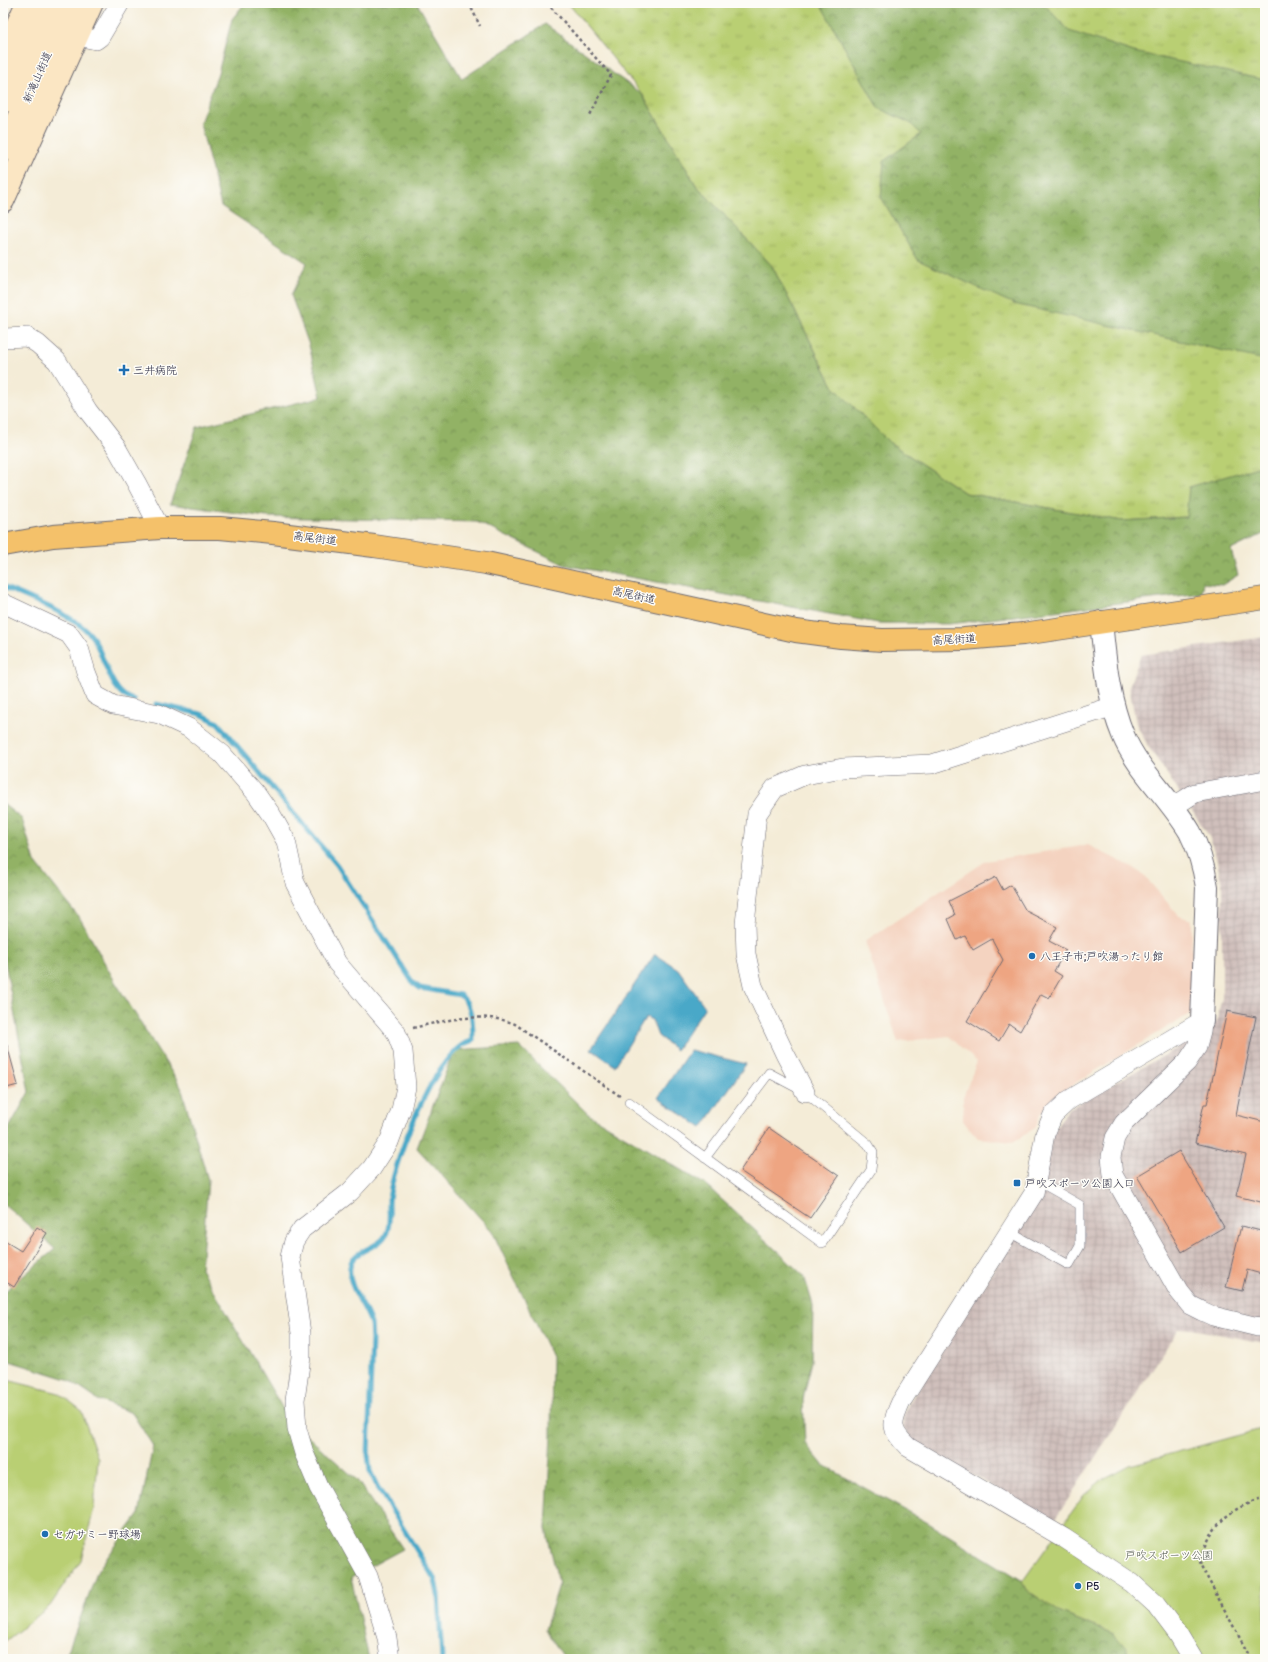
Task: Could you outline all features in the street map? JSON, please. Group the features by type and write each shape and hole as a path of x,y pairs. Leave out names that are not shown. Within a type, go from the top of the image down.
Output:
{"main road":[{"path":"3,56 27,3"},
{"name":"新滝山街道","path":"3,102 48,3"},
{"name":"新滝山街道","path":"3,151 70,3"},
{"path":"3,201 92,3"},
{"name":"高尾街道","path":"3,545 53,536 160,528 220,528 272,533 374,546 537,573 796,631 841,637 909,641 964,639 1023,634 1265,598"}],"street":[{"path":"77,36 96,40 100,37 120,3"},
{"path":"3,338 26,337 38,344 57,361 88,411 116,448 160,528"},
{"path":"3,603 69,634 79,648 95,695 114,705 159,714 189,728 222,754 256,793 272,816 286,841 295,883 337,963 396,1032 403,1051 406,1087 401,1110 389,1142 372,1168 350,1192 302,1229 294,1241 290,1257 301,1333 301,1356 295,1400 298,1429 304,1453 319,1488 368,1576 387,1638 390,1659"},
{"path":"1101,622 1106,663 1114,706 1123,735 1138,762 1173,807 1190,833 1203,866 1207,887 1202,1021 1197,1047 1187,1062 1124,1123 1114,1138 1111,1157 1113,1175 1178,1290 1190,1305 1213,1316 1258,1327 1265,1326"},
{"path":"806,1092 785,1054 753,986 746,954 745,924 757,814 775,788 805,775 843,768 932,764 1114,706"},
{"path":"1173,807 1195,793 1265,780"},
{"path":"1193,1659 1178,1634 1156,1605 1132,1583 1064,1538 908,1447 897,1436 893,1420 901,1402 1034,1193 1045,1134 1053,1115 1069,1100 1202,1021"}],"lane":[{"path":"629,1102 705,1158 822,1243 871,1170 872,1152 868,1144 806,1092 769,1073 705,1158"},
{"path":"1009,1232 1069,1265 1080,1246 1080,1205 1036,1180"}],"path":[{"path":"469,3 480,26"},
{"path":"547,3 611,75 590,115"},
{"path":"396,1032 442,1021 483,1017 503,1019 515,1024 629,1102"},
{"path":"1251,1659 1200,1564 1205,1545 1226,1516 1265,1496"}],"shaded area":[{"path":"1265,637 1265,1343 1192,1329 1179,1328 1054,1521 911,1440 904,1429 903,1417 908,1405 1041,1195 1052,1134 1068,1109 1177,1048 1216,1023 1222,998 1222,884 1216,857 1209,836 1148,746 1136,723 1129,686 1141,655"},
{"path":"1088,845 1141,872 1179,916 1192,920 1191,1013 1067,1088 1048,1104 1040,1115 1035,1128 1013,1142 978,1138 963,1121 963,1097 977,1062 949,1036 898,1042 865,941 986,861"}],"green space":[{"path":"245,3 417,3 462,79 545,24 642,94 696,185 772,266 833,386 890,443 965,493 1122,521 1186,517 1189,487 1265,465 1265,533 1231,550 1238,575 1222,585 1203,583 1201,593 949,624 878,623 565,565 477,522 267,517 170,504 197,427 321,397 309,345 291,295 307,263 221,206 200,123 218,73 232,19"},
{"path":"568,3 1265,3 1265,484 1201,516 1122,521 965,493 890,443 833,386 772,266 696,185 642,94"},
{"path":"820,3 1043,3 1069,31 1134,52 1265,80 1265,360 1014,304 918,260 881,197 884,161 921,134 910,123 878,108"},
{"path":"3,804 22,819 35,862 81,920 114,980 181,1087 208,1180 201,1269 290,1421 357,1480 403,1549 351,1577 369,1659 65,1659 98,1570 139,1514 153,1446 132,1413 98,1400 67,1379 3,1359 3,1293 55,1249 3,1203 3,1139 29,1092 3,952"},
{"path":"519,1046 588,1114 706,1185 804,1276 813,1305 812,1361 803,1399 805,1443 823,1465 930,1524 1022,1581 1026,1589 1061,1613 1114,1634 1126,1648 1129,1659 565,1659 545,1629 559,1585 546,1529 551,1435 552,1357 492,1231 417,1148 454,1050"},
{"name":"セガサミー野球場","path":"3,1379 59,1393 81,1410 98,1459 94,1508 81,1560 50,1606 3,1643"},
{"name":"戸吹スポーツ公園","path":"1265,1428 1265,1659 1130,1659 1126,1648 1114,1634 1061,1613 1027,1590 1022,1582 1084,1495 1103,1479 1130,1465"}],"water":[{"path":"655,954 678,969 705,1007 676,1050 658,1036 652,1020 646,1017 615,1066 591,1049"},
{"path":"690,1050 746,1064 702,1128 658,1098"}],"building":[{"name":"八王子市;戸吹湯ったり館","path":"996,877 1003,890 1011,885 1026,911 1057,927 1049,941 1066,950 1054,971 1062,976 1049,998 1041,994 1020,1031 1009,1024 999,1041 967,1021 1003,960 992,939 973,950 965,936 957,940 948,919 955,915 949,901"},
{"path":"1227,1011 1256,1017 1236,1115 1265,1122 1265,1203 1236,1196 1246,1155 1195,1143 1204,1104 1207,1104"},
{"path":"3,1045 7,1045 18,1085 3,1089"},
{"path":"769,1128 839,1176 810,1218 740,1171"},
{"path":"1179,1151 1224,1227 1182,1252 1137,1176"},
{"path":"1241,1226 1265,1232 1265,1275 1247,1270 1242,1291 1226,1287"},
{"path":"37,1227 47,1233 14,1287 3,1280 3,1240 21,1251"}],"waterway":[{"path":"3,587 52,608 76,622 86,630 93,638 109,674 119,691 126,697 134,700"},
{"path":"156,704 201,714 218,723 337,865 413,983 420,988 460,995 468,1004 470,1010 473,1040 462,1045 450,1056 438,1072 407,1136 390,1193 389,1222 387,1232 384,1238 379,1242 356,1256 350,1267 351,1282 369,1317 371,1326 372,1339 368,1455 370,1471 377,1486 435,1580 438,1594 442,1659"}],"place":[{"name":"三井病院","path":"124,370"},
{"name":"八王子市;戸吹湯ったり館","path":"1032,956"},
{"name":"戸吹スポーツ公園入口","path":"1017,1183"},
{"name":"セガサミー野球場","path":"45,1534"},
{"name":"P5","path":"1078,1586"}]}
